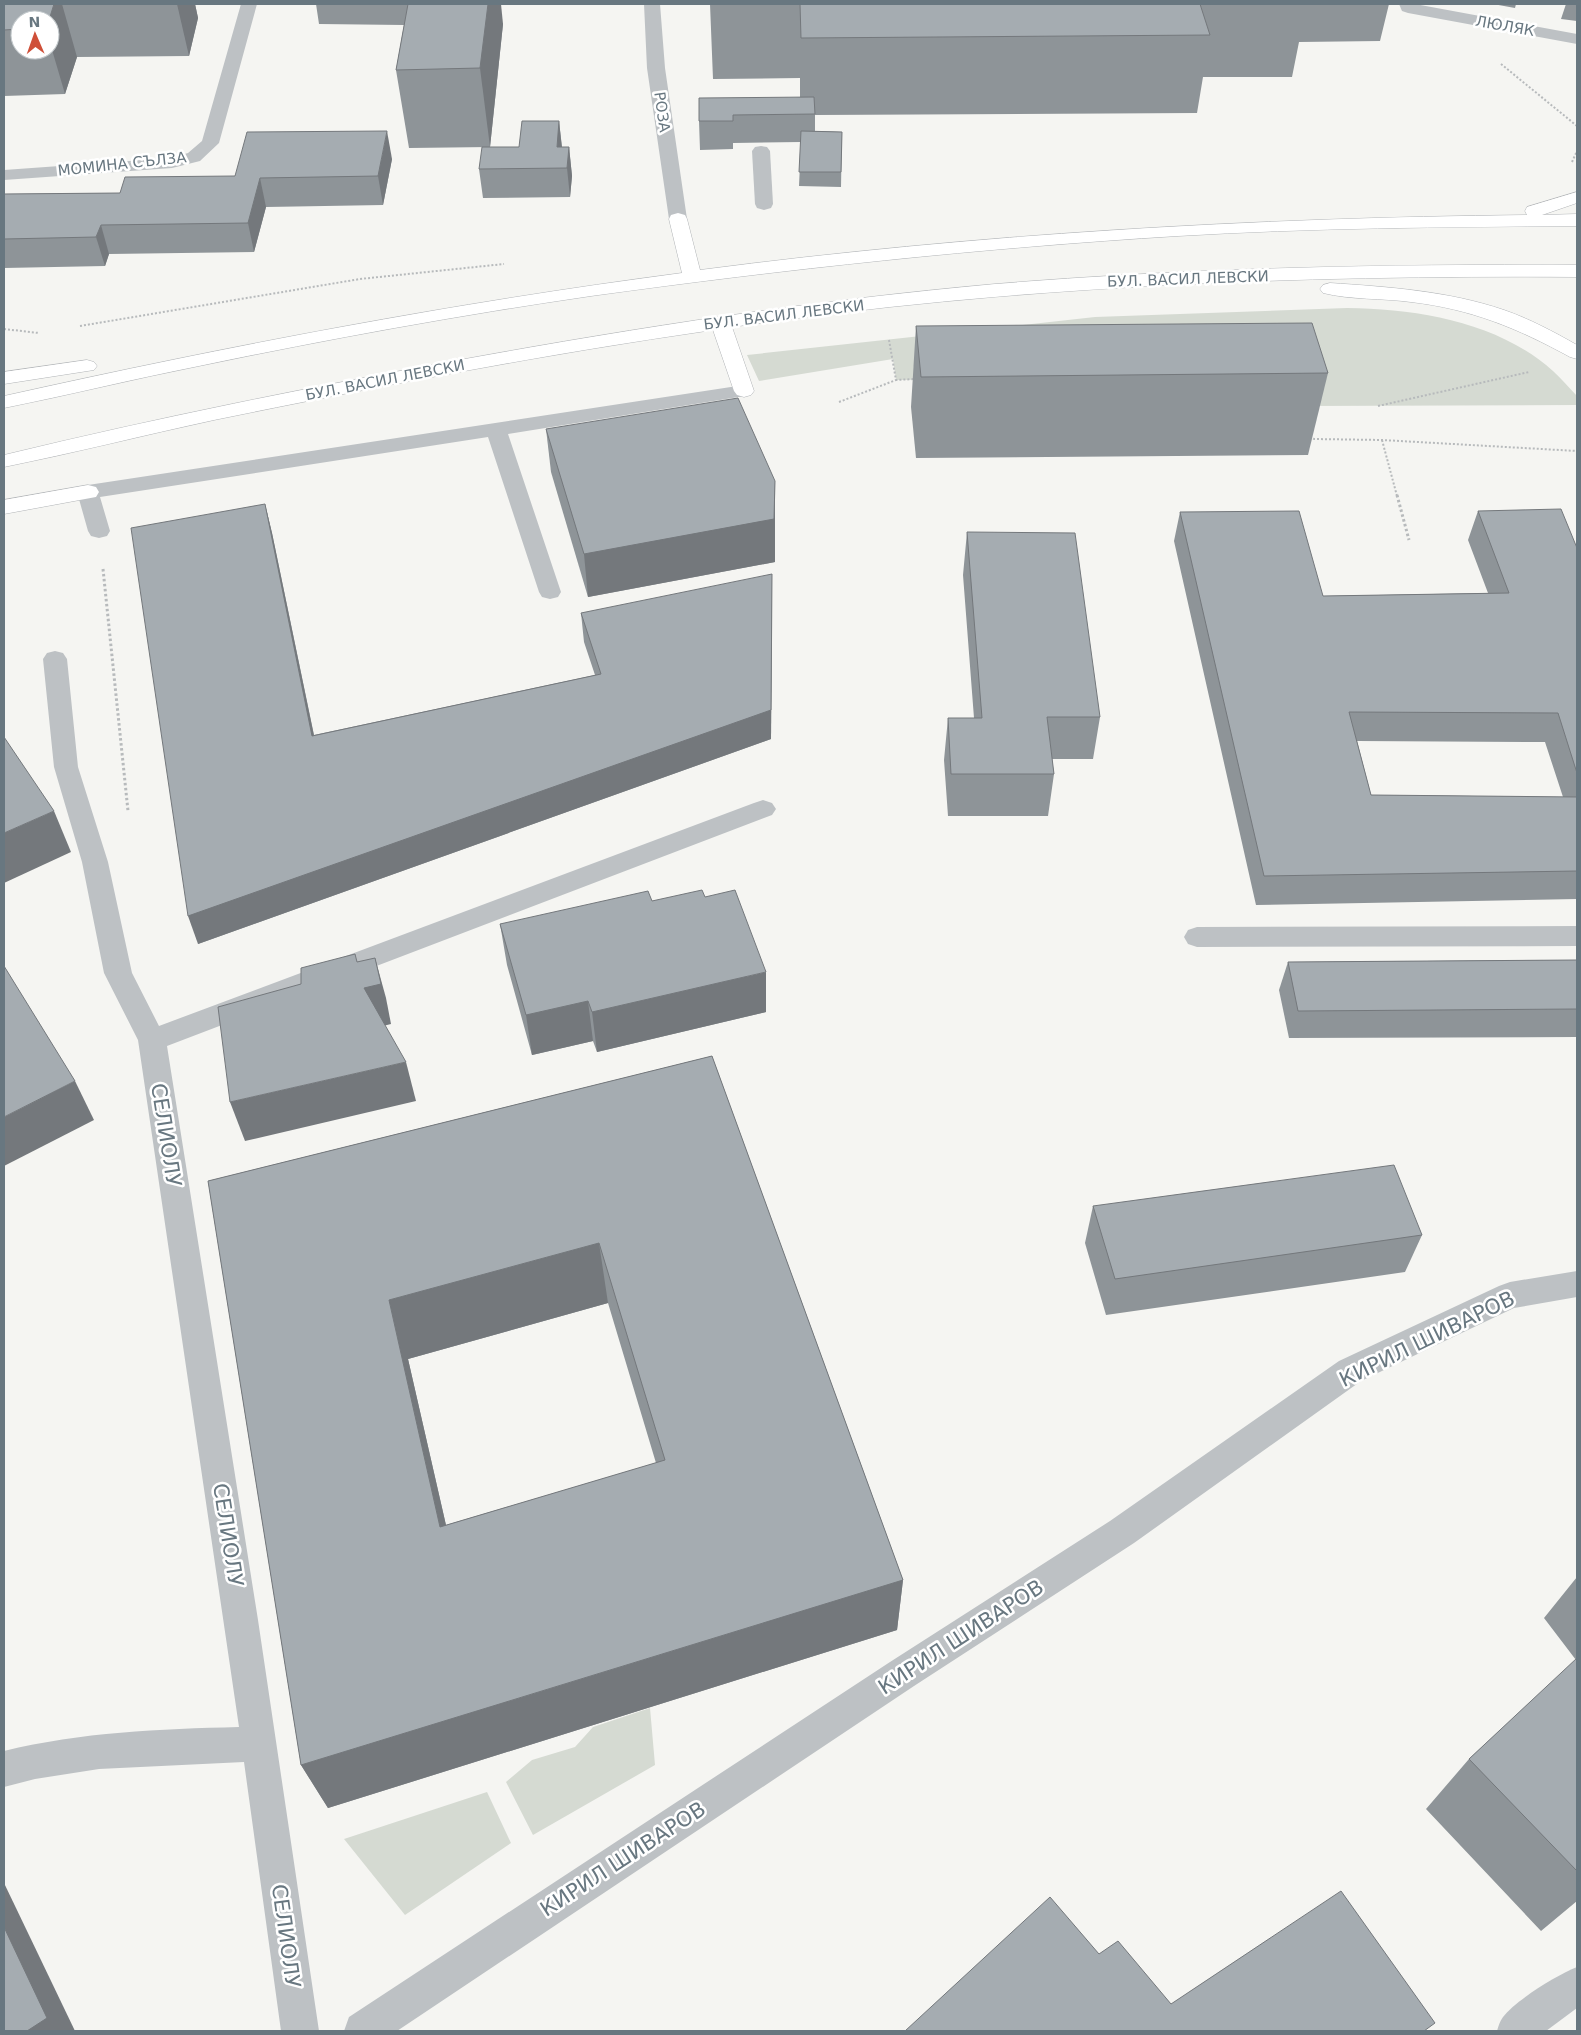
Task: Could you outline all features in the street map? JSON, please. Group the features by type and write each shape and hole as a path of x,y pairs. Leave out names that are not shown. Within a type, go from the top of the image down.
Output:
{"highway":[{"path":"1486,220 1552,207 1577,198"},
{"path":"678,219 692,276"},
{"path":"4,378 692,276 931,250 1113,234 1322,223 1577,220"},
{"name":"БУЛ. ВАСИЛ ЛЕВСКИ","path":"4,461 71,444 302,395 536,351 832,308 989,291 1169,279 1355,273 1577,271"},
{"path":"1169,279 1411,295 1486,311 1550,338 1577,353"},
{"path":"4,402 104,379 403,320"},
{"path":"721,323 744,391"},
{"path":"4,507 88,492"}],"street":[{"name":"МОМИНА СЪЛЗА","path":"4,175 172,163 194,157 210,143 249,4"},
{"name":"РОЗА","path":"652,4 656,68 678,219"},
{"name":"ЛЮЛЯК","path":"1407,4 1408,8 1577,39"},
{"path":"761,151 764,204"},
{"path":"99,531 88,492 744,391"},
{"path":"496,430 550,592"},
{"name":"СЕЛИОЛУ","path":"55,660 66,767 95,862 118,972 152,1040 259,1744 300,2031"},
{"path":"152,1040 763,809"},
{"path":"1197,937 1577,936"},
{"name":"КИРИЛ ШИВАРОВ","path":"363,2031 894,1680 1122,1532 1350,1371 1510,1295 1577,1284"},
{"path":"4,1769 40,1758 117,1749 259,1744"},
{"path":"1516,2031 1546,2006 1577,1986"}],"path":[{"path":"1500,63 1577,126"},
{"path":"888,337 896,380"},
{"path":"1378,406 1531,372"},
{"path":"839,402 896,380 916,379"},
{"path":"1311,431 1314,439"},
{"path":"1307,433 1314,439 1382,440 1577,451"},
{"path":"1382,440 1409,540"},
{"path":"99,531 128,815"}],"shaded area":[{"path":"1347,308 1402,311 1429,315 1483,330 1531,354 1553,371 1577,396 1577,405 1301,406 1290,374 896,380 893,359 759,381 747,355 1095,317"},
{"path":"650,1708 655,1765 533,1835 506,1782 532,1760 575,1747 593,1727"},
{"path":"487,1792 511,1843 405,1915 344,1839"}],"building":[{"path":"4,4 54,4 52,10 10,10 10,30 4,30"},
{"path":"408,4 488,4 480,68 396,70"},
{"path":"800,4 1200,4 1210,35 801,38"},
{"path":"814,97 815,114 733,115 733,121 699,121 699,98"},
{"path":"522,121 559,121 557,147 569,147 567,168 479,169 482,147 519,147"},
{"path":"387,131 378,176 260,178 248,223 101,225 96,237 4,239 4,194 120,193 125,177 235,176 247,132"},
{"path":"801,131 842,132 841,172 799,172"},
{"path":"1312,323 1328,373 921,377 916,326"},
{"path":"738,398 775,481 774,519 584,554 546,429"},
{"path":"265,504 312,736 601,674 581,613 772,574 771,710 188,916 131,528"},
{"path":"1561,509 1577,548 1577,773 1558,713 1349,712 1371,795 1577,797 1577,871 1264,876 1180,512 1299,511 1323,596 1509,593 1478,511"},
{"path":"967,532 1075,533 1100,717 1047,717 1054,774 951,774 948,718 982,718"},
{"path":"4,737 54,811 4,833"},
{"path":"702,890 705,897 735,890 766,972 592,1012 588,1001 526,1015 500,924 648,891 652,901"},
{"path":"355,954 357,962 375,958 381,984 364,988 406,1062 230,1102 218,1007 301,984 301,968"},
{"path":"1577,960 1577,1009 1298,1011 1288,962"},
{"path":"4,966 75,1081 4,1117"},
{"path":"712,1056 903,1580 301,1765 208,1181","holes":["599,1243 665,1460 440,1527 389,1300"]},
{"path":"1394,1165 1422,1235 1115,1279 1093,1206"},
{"path":"1577,1658 1577,1871 1469,1759"},
{"path":"1341,1891 1435,2023 1424,2031 905,2031 1050,1897 1099,1954 1118,1941 1171,2004"},
{"path":"4,1927 47,2018 27,2031 4,2031"}]}
